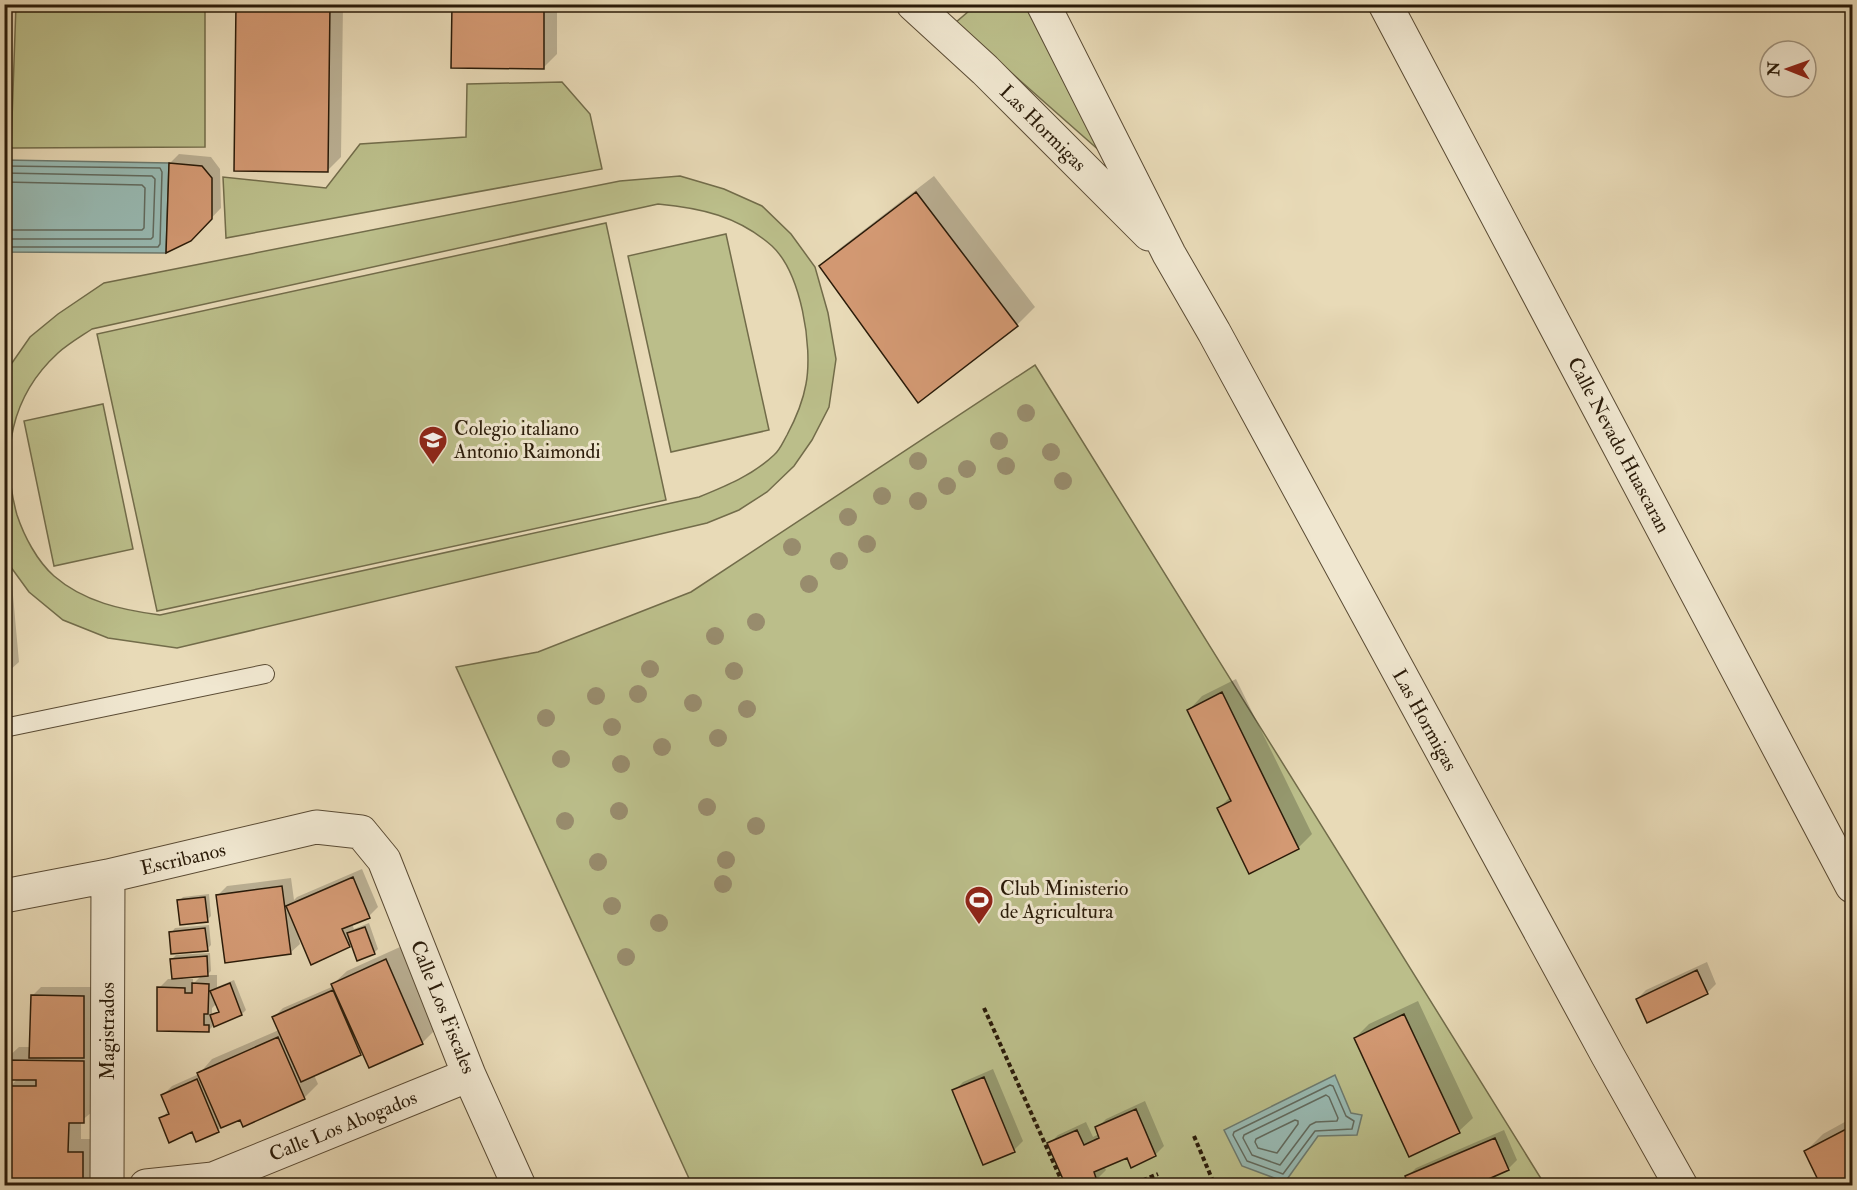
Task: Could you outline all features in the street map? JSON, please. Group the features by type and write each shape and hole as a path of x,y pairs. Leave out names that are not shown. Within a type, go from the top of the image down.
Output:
{"street":[{"name":"Las Hormigas","path":"913,4 985,70 1169,254"},
{"name":"Las Hormigas","path":"1043,4 1169,254 1214,332 1596,1035 1681,1185"},
{"name":"Calle Nevado Huascaran","path":"1385,4 1852,886"},
{"name":"Escribanos","path":"4,896 108,876 316,827 361,832"},
{"name":"Calle Los Fiscales","path":"361,832 384,860 470,1075 519,1185"},
{"name":"Magistrados","path":"107,1185 108,876"},
{"name":"Calle Los Abogados","path":"146,1185 215,1182 470,1075"}],"lane":[{"path":"4,728 265,674"}],"path":[{"path":"984,1008 1064,1185"},
{"path":"1194,1136 1215,1185"},
{"path":"1129,1185 1158,1174"}],"green space":[{"path":"16,5 205,5 205,147 11,148"},
{"path":"976,5 1030,5 1110,160 955,23"},
{"path":"562,82 590,114 602,169 226,238 223,177 326,188 360,144 466,137 467,84"},
{"path":"680,176 724,189 762,206 791,234 815,267 828,313 836,359 829,407 812,440 794,466 767,492 739,510 707,523 177,648 108,638 63,620 29,592 5,559 5,373 30,337 58,314 104,283 620,181","holes":["658,204 718,215 746,227 772,246 791,274 802,311 806,331 808,368 805,390 798,410 776,453 739,479 699,497 160,615 118,607 78,592 48,570 27,540 17,515 10,470 10,448 20,407 29,388 42,370 62,350 92,329"]},
{"path":"606,223 666,500 157,611 97,334"},
{"path":"726,234 769,430 671,452 628,256"},
{"name":"Club Ministerio de Agricultura","path":"1035,365 1545,1185 692,1185 456,667 538,652 691,592"},
{"path":"103,404 133,549 54,566 24,421"}],"water":[{"path":"5,160 169,163 166,253 5,252"},
{"path":"1335,1075 1351,1113 1362,1115 1357,1135 1318,1136 1285,1182 1242,1166 1224,1130"}],"building":[{"path":"236,4 330,4 328,172 234,171"},
{"path":"452,4 544,4 544,69 451,68"},
{"path":"169,163 202,166 212,178 212,219 191,241 166,253"},
{"path":"916,192 1018,326 918,403 819,266"},
{"path":"4,604 10,672 4,673"},
{"path":"1222,692 1299,849 1249,874 1217,808 1231,801 1187,710"},
{"path":"353,877 370,918 342,929 350,947 311,965 286,906"},
{"path":"282,886 291,954 225,963 216,895"},
{"path":"205,897 208,922 180,925 177,900"},
{"path":"365,927 375,954 357,961 347,933"},
{"path":"205,928 208,951 171,954 169,932"},
{"path":"207,956 208,976 172,979 170,959"},
{"path":"386,959 423,1044 369,1068 331,984"},
{"path":"1697,970 1708,994 1647,1023 1636,999"},
{"path":"192,983 209,984 208,1014 204,1014 204,1025 209,1025 209,1032 157,1031 157,987 185,988 185,993 192,993"},
{"path":"230,983 242,1015 214,1027 210,1015 219,1012 210,991"},
{"path":"333,990 361,1055 301,1082 272,1017"},
{"path":"31,995 84,996 84,1058 29,1058"},
{"path":"1404,1014 1460,1133 1409,1157 1354,1038"},
{"path":"278,1037 305,1099 243,1127 240,1120 221,1128 197,1073"},
{"path":"4,1060 84,1061 84,1123 69,1123 68,1152 83,1152 83,1186 4,1186 4,1144 9,1144 9,1086 36,1086 36,1080 4,1080"},
{"path":"984,1077 1015,1152 983,1165 952,1090"},
{"path":"197,1079 219,1132 196,1142 192,1132 169,1143 159,1118 169,1114 161,1095"},
{"path":"1136,1109 1156,1156 1131,1168 1127,1158 1094,1172 1097,1181 1086,1186 1066,1186 1047,1143 1077,1130 1084,1145 1099,1138 1095,1127"},
{"path":"1852,1126 1852,1186 1821,1186 1804,1151"},
{"path":"1495,1138 1509,1170 1484,1181 1486,1186 1409,1186 1405,1176"}],"place":[{"name":"Colegio italiano Antonio Raimondi","path":"433,466"},
{"name":"Club Ministerio de Agricultura","path":"979,926"}]}
